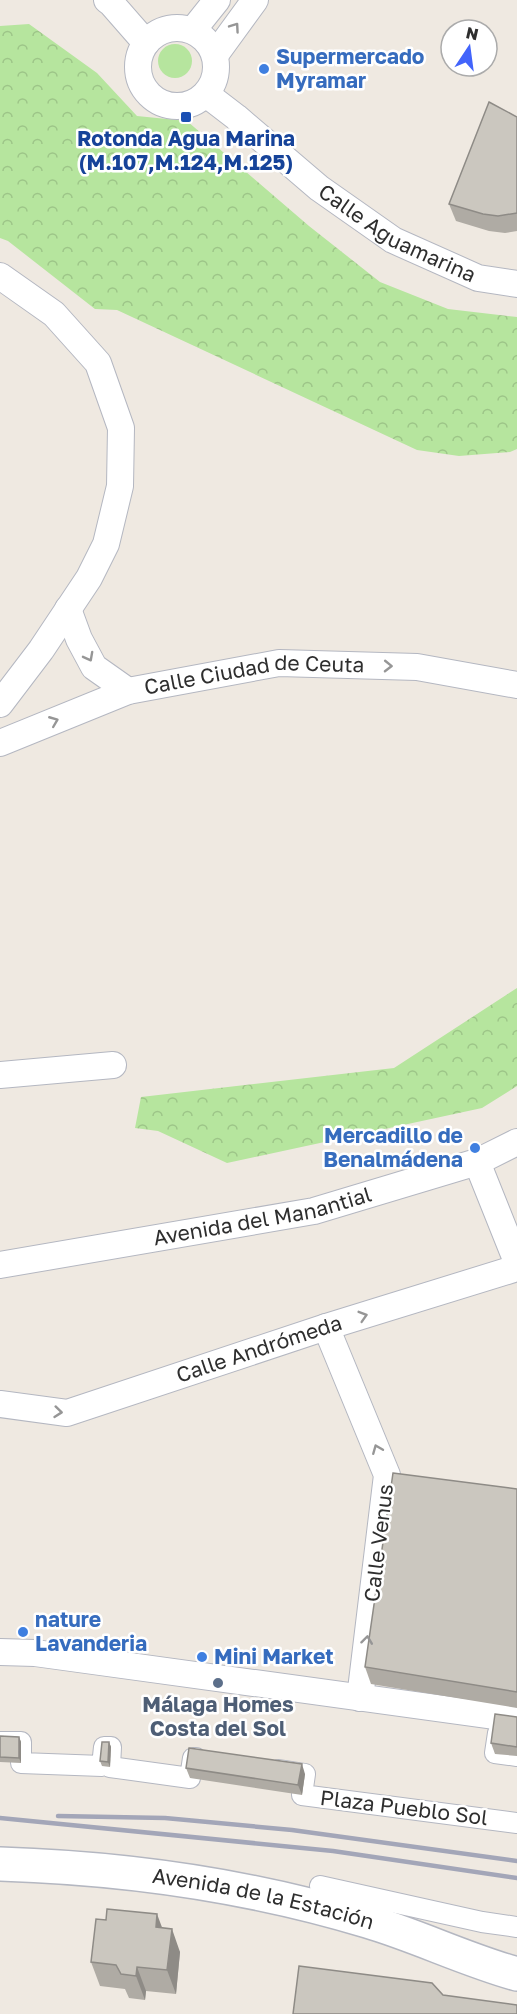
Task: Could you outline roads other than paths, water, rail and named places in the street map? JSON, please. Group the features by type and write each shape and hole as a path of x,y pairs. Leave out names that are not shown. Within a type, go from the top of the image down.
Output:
{"main road":[{"name":"Avenida de la Estación","path":"0,1864 69,1866 172,1878 280,1896 369,1921 517,1974"}],"street":[{"path":"107,0 146,42"},
{"path":"193,30 217,0"},
{"path":"215,56 255,0"},
{"path":"172,28 193,30 212,47 217,70 214,83 195,103 181,106 162,104 151,97 141,83 138,69 140,55 146,42 159,32 172,28"},
{"name":"Calle Aguamarina","path":"206,94 320,188 393,240 478,278 517,284"},
{"path":"0,276 54,314 98,363 121,428 120,486 106,544 89,578 41,650 0,704"},
{"path":"68,609 79,639 94,667 128,691"},
{"name":"Calle Ciudad de Ceuta","path":"0,743 128,691 279,663 417,667 517,685"},
{"path":"0,1075 113,1065"},
{"name":"Avenida del Manantial","path":"0,1265 314,1211 477,1162 517,1142"},
{"path":"477,1162 517,1262"},
{"name":"Calle Andrómeda","path":"0,1404 67,1413 326,1327 517,1268"},
{"name":"Calle Venus","path":"326,1327 387,1475 360,1698"},
{"path":"0,1652 35,1653 517,1719"},
{"path":"0,1660 36,1661 499,1724 495,1754 517,1756"},
{"path":"0,1742 21,1742 21,1763 102,1766 104,1747 111,1747 110,1767 190,1778 193,1758 215,1761"},
{"name":"Plaza Pueblo Sol","path":"260,1768 305,1774 302,1795 517,1823"},
{"path":"320,1886 482,1922 517,1927"}],"railway":[{"path":"58,1816 165,1818 292,1830 517,1861"},
{"path":"0,1818 333,1851 517,1878"}],"place":[{"name":"Supermercado Myramar","path":"264,69"},
{"name":"Rotonda Agua Marina (M.107,M.124,M.125)","path":"186,117"},
{"name":"Mercadillo de Benalmádena","path":"475,1148"},
{"name":"nature Lavanderia","path":"23,1632"},
{"name":"Mini Market","path":"202,1657"},
{"name":"Málaga Homes Costa del Sol","path":"218,1683"}]}
